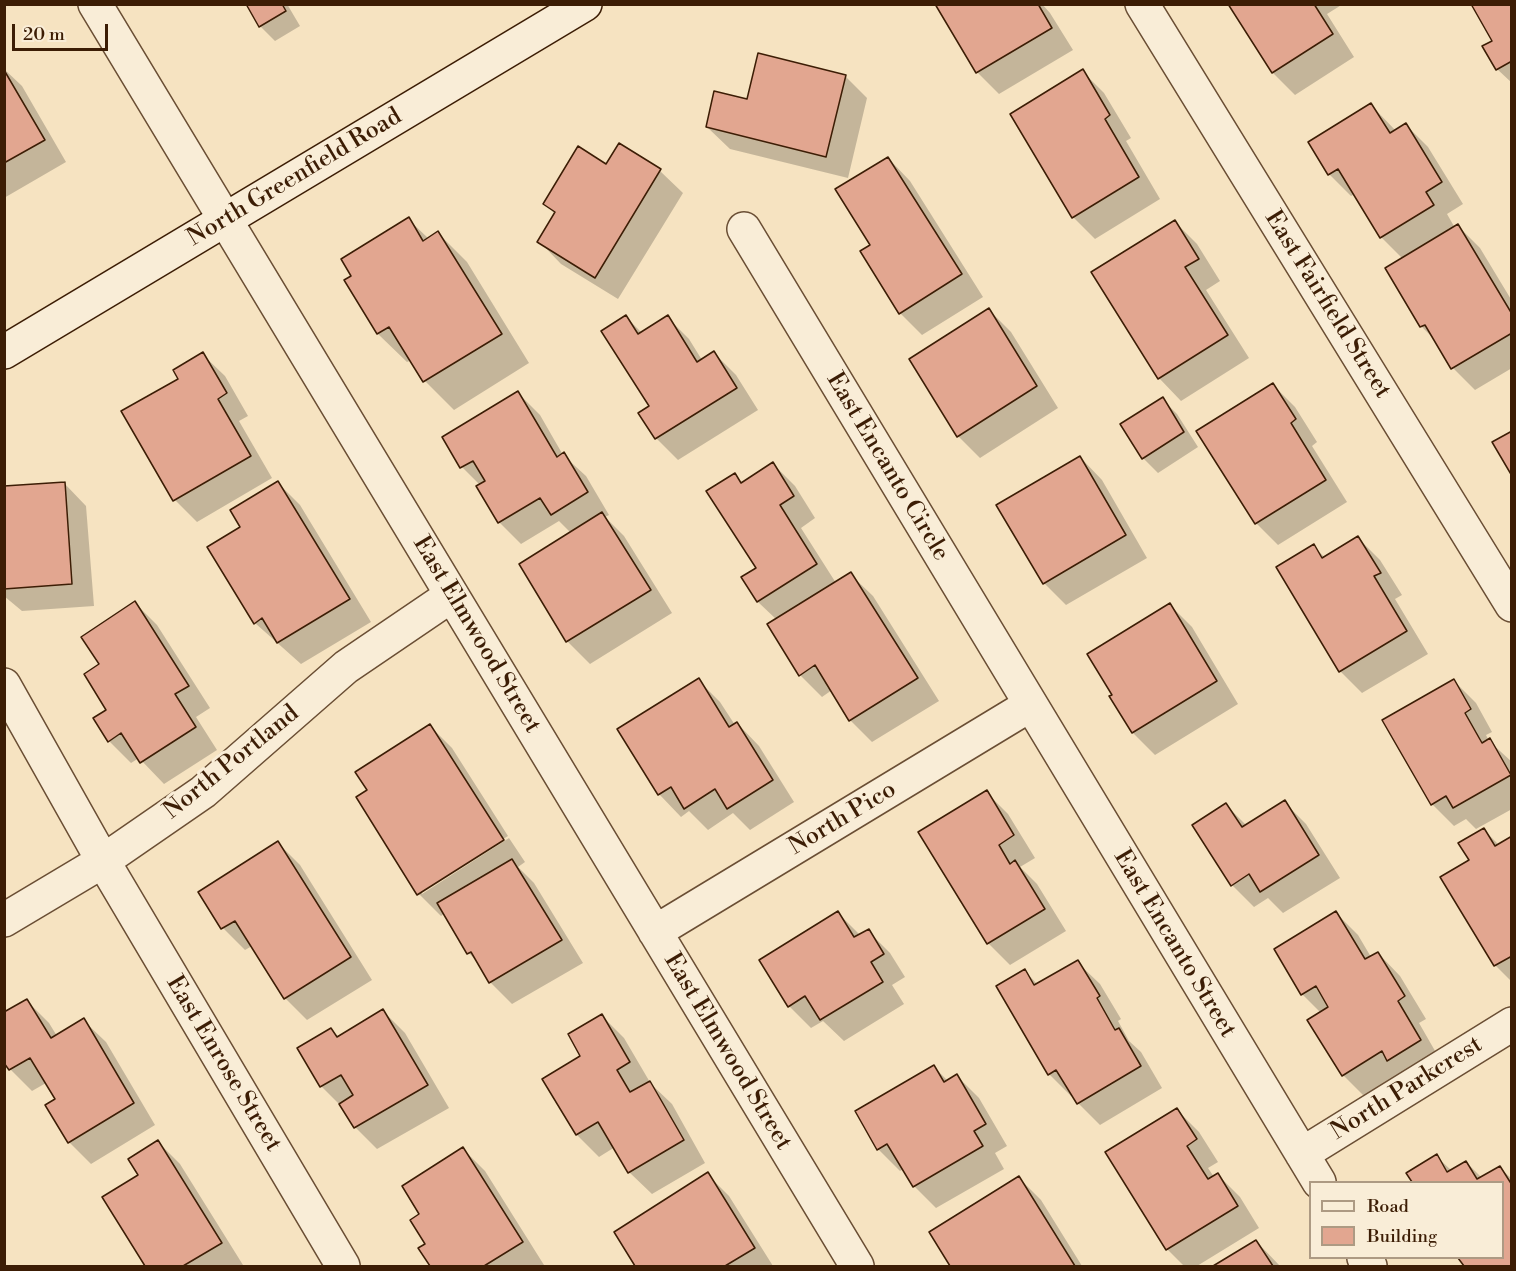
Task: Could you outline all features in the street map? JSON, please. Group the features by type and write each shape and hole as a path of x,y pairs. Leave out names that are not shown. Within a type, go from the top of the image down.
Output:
{"street":[{"name":"East Elmwood Street","path":"95,4 857,1266"},
{"name":"North Greenfield Road","path":"4,352 585,4"},
{"name":"East Fairfield Street","path":"1142,4 1512,605"},
{"name":"East Encanto Circle","path":"744,229 1030,705"},
{"name":"North Portland","path":"4,920 103,861 203,792 346,667 452,595"},
{"name":"East Enrose Street","path":"4,685 103,861 343,1266"},
{"name":"North Pico","path":"656,933 1030,705"},
{"name":"East Encanto Street","path":"1030,705 1318,1181"},
{"name":"North Parkcrest","path":"1302,1154 1512,1024"}],"building":[{"path":"246,4 282,4 286,11 259,27"},
{"path":"935,4 1038,4 1052,28 976,73"},
{"path":"1228,4 1314,4 1333,34 1272,73"},
{"path":"1471,4 1512,4 1512,61 1496,70 1482,46 1492,41"},
{"path":"758,53 846,75 826,157 706,127 714,91 747,99"},
{"path":"1083,69 1110,115 1105,119 1139,177 1072,218 1010,114"},
{"path":"4,70 45,140 4,163"},
{"path":"1371,103 1390,133 1406,123 1442,182 1426,192 1434,205 1380,238 1338,169 1328,175 1308,142"},
{"path":"619,143 661,169 595,278 537,242 555,212 543,204 578,146 606,164"},
{"path":"888,157 962,274 899,314 860,251 870,245 835,189"},
{"path":"409,217 423,241 438,231 502,334 423,382 389,327 377,334 344,280 351,276 341,259"},
{"path":"1175,220 1199,259 1185,267 1228,335 1158,379 1091,272"},
{"path":"1458,224 1512,314 1512,333 1451,369 1425,325 1420,327 1385,268"},
{"path":"989,308 1037,386 957,437 909,359"},
{"path":"626,315 638,334 668,315 697,362 714,351 737,388 655,439 638,413 649,406 601,331"},
{"path":"203,352 227,393 218,399 251,456 173,501 121,411 178,379 173,370"},
{"path":"1273,383 1296,419 1291,423 1326,480 1255,524 1196,431"},
{"path":"518,391 557,457 564,452 588,492 551,515 540,498 498,523 476,486 485,481 473,461 460,468 442,437"},
{"path":"1163,397 1184,432 1142,459 1120,424"},
{"path":"1512,431 1512,476 1492,442"},
{"path":"1080,456 1126,535 1043,584 996,505"},
{"path":"773,462 794,496 780,505 817,564 757,602 741,577 756,568 706,491 735,473 741,483"},
{"path":"278,481 350,599 277,643 262,618 254,624 207,547 240,527 230,510"},
{"path":"65,482 72,584 4,589 4,486"},
{"path":"602,512 651,590 566,642 519,564"},
{"path":"1358,536 1381,573 1374,576 1407,631 1339,672 1276,567 1314,544 1322,558"},
{"path":"851,572 918,678 849,721 815,665 799,676 767,624"},
{"path":"135,601 189,686 175,694 196,727 140,763 121,733 108,742 93,718 106,710 84,674 99,664 81,637"},
{"path":"1170,603 1217,681 1132,733 1087,654"},
{"path":"699,678 729,727 737,722 773,780 727,809 715,789 684,809 671,787 658,795 617,729"},
{"path":"1454,679 1471,709 1465,713 1482,743 1490,738 1511,775 1453,808 1446,796 1431,805 1382,720"},
{"path":"430,724 504,840 417,895 356,797 367,790 355,772"},
{"path":"987,790 1014,835 999,845 1010,864 1015,860 1045,909 987,944 918,832"},
{"path":"1285,800 1319,855 1260,892 1249,874 1231,886 1192,825 1226,803 1242,827"},
{"path":"1484,828 1495,846 1512,836 1512,956 1494,966 1440,877 1469,860 1458,843"},
{"path":"278,841 351,957 284,999 235,921 221,929 198,892"},
{"path":"512,859 562,940 489,983 471,952 467,954 437,903"},
{"path":"838,911 854,937 869,929 884,954 871,962 883,982 820,1020 805,996 788,1007 759,960"},
{"path":"1336,911 1365,959 1378,952 1405,996 1398,1001 1421,1040 1387,1061 1382,1051 1342,1076 1307,1020 1328,1007 1316,986 1301,995 1274,949"},
{"path":"1078,960 1100,996 1097,998 1115,1030 1119,1028 1141,1066 1077,1104 1056,1070 1048,1075 996,986 1025,969 1034,985"},
{"path":"27,999 51,1038 84,1018 134,1103 68,1143 45,1105 55,1099 30,1058 9,1070 4,1063 4,1012"},
{"path":"383,1009 428,1085 354,1128 339,1104 353,1095 341,1075 320,1087 297,1048 331,1028 337,1037"},
{"path":"602,1014 630,1062 617,1070 630,1092 650,1081 684,1140 628,1173 598,1122 576,1135 542,1079 580,1056 568,1034"},
{"path":"934,1065 944,1082 957,1074 986,1124 974,1131 983,1146 913,1187 887,1144 877,1150 855,1111"},
{"path":"1177,1108 1197,1139 1187,1146 1208,1179 1218,1173 1238,1206 1166,1250 1105,1152"},
{"path":"158,1140 222,1243 183,1266 145,1266 102,1197 138,1175 128,1159"},
{"path":"463,1147 523,1242 484,1266 430,1266 418,1248 425,1244 410,1220 419,1214 402,1186"},
{"path":"1437,1154 1447,1172 1466,1161 1477,1179 1500,1166 1512,1185 1512,1266 1464,1266 1459,1259 1504,1259 1504,1181 1411,1181 1406,1173"},
{"path":"708,1172 755,1248 725,1266 635,1266 614,1232"},
{"path":"1019,1176 1075,1266 950,1266 929,1232"},
{"path":"1256,1240 1273,1266 1213,1266"}]}
